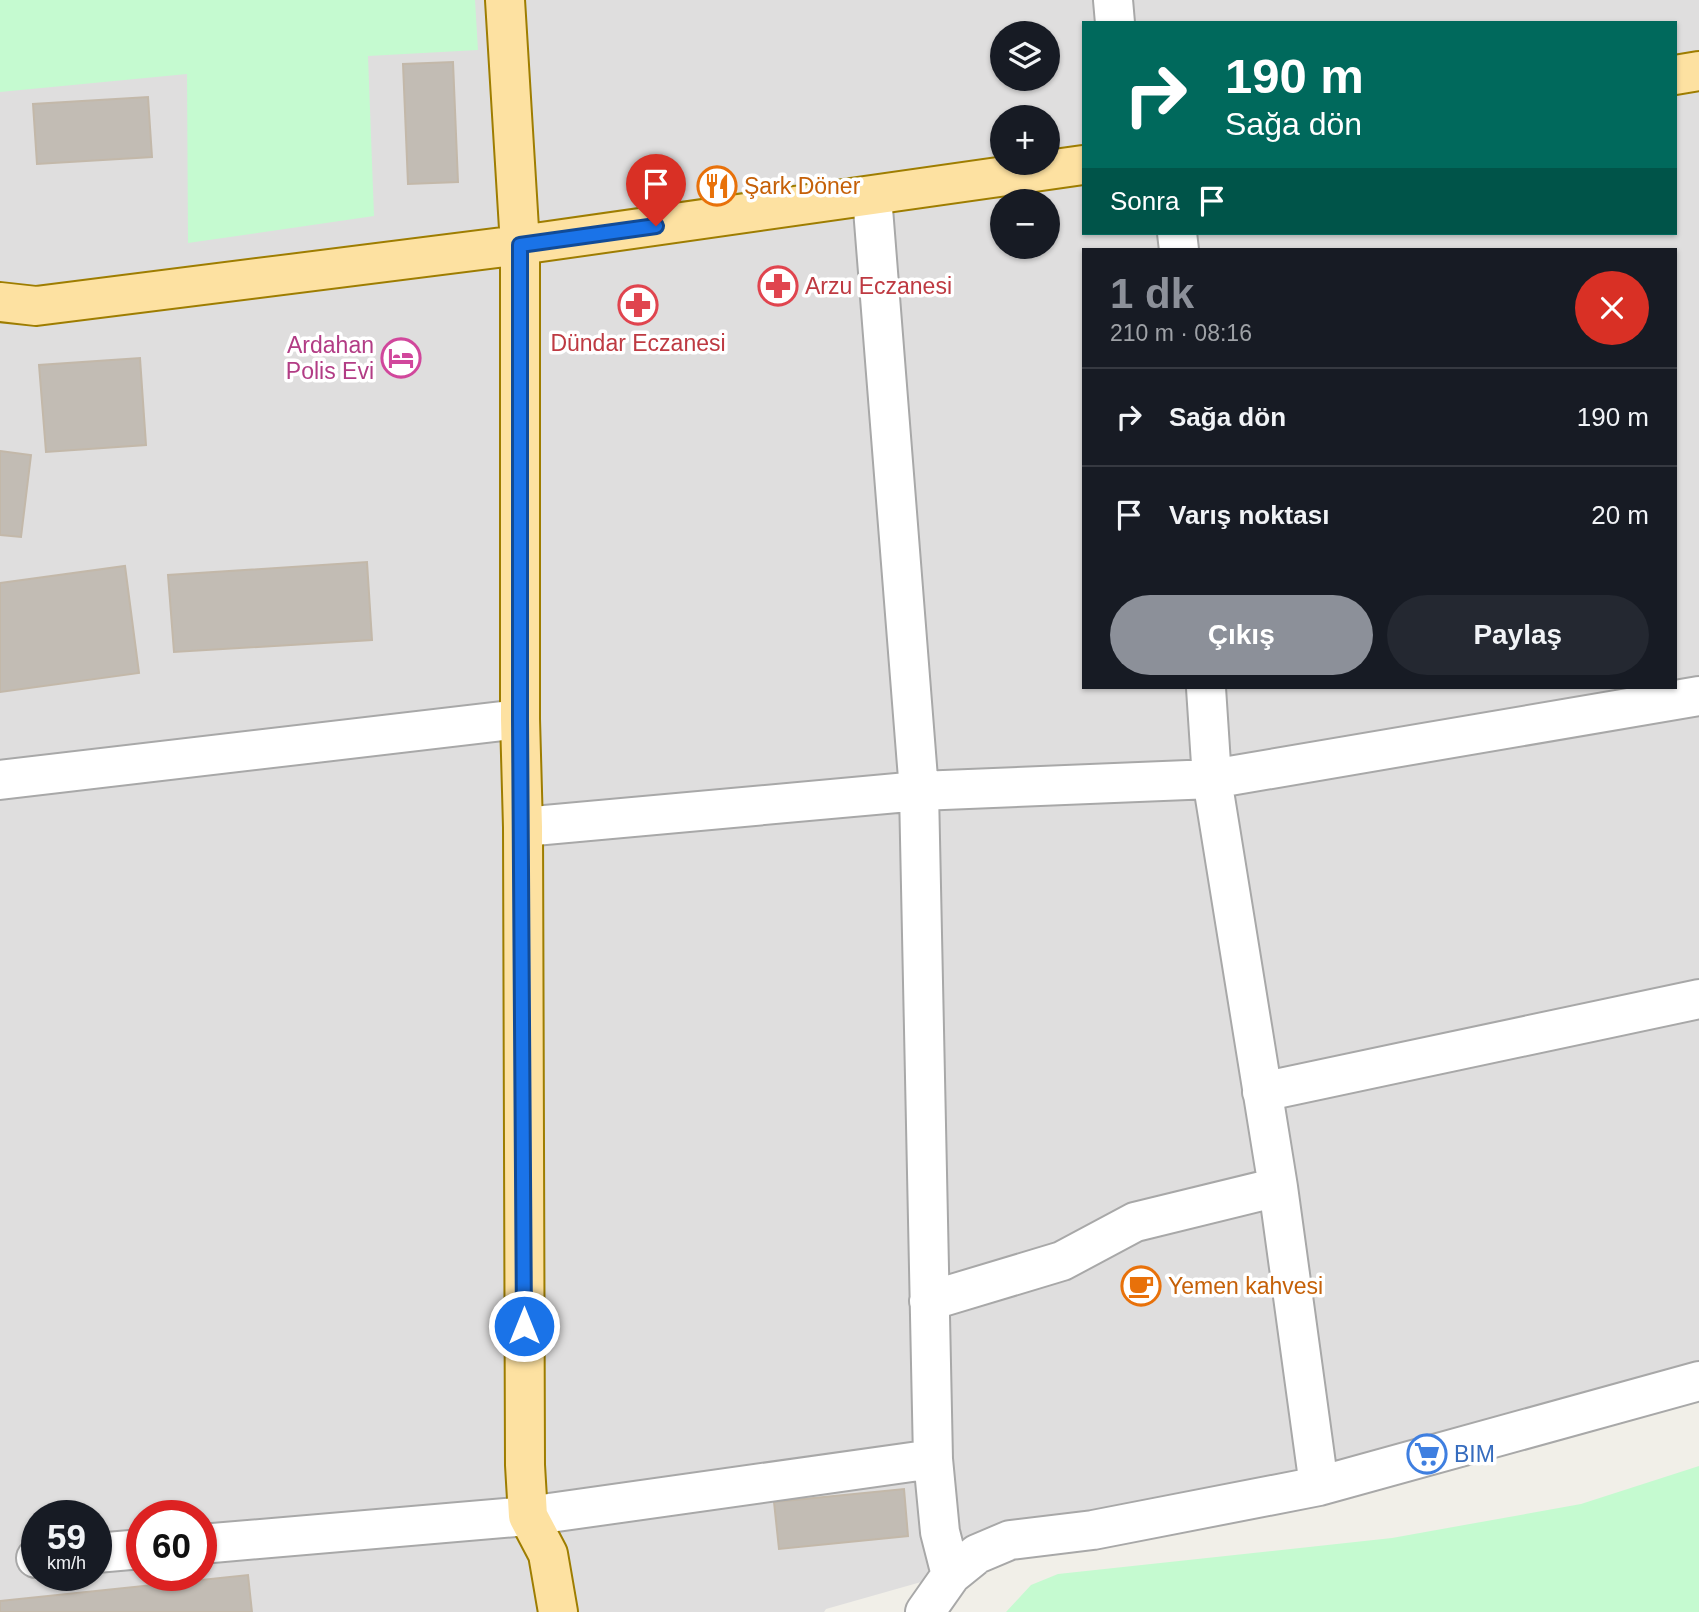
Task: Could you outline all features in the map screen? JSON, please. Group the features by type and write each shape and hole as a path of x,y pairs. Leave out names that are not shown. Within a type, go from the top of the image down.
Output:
{"main road":[{"path":"505,0 520,245 524,1465 528,1516 548,1554 558,1612"},
{"path":"1677,75 1699,71"},
{"path":"0,302 36,306 520,245 1082,165"}],"street":[{"path":"1113,0 1115,21"},
{"path":"872,196 919,791 933,1459 940,1532 951,1574"},
{"path":"1206,689 1212,779 1278,1187 1319,1486"},
{"path":"523,827 919,791 1212,779 1699,696"},
{"path":"0,780 520,719"},
{"path":"1262,1091 1699,999"},
{"path":"929,1301 1062,1261 1135,1222 1278,1187"},
{"path":"925,1612 951,1574 976,1554 1010,1540 1093,1530 1319,1486 1699,1381"},
{"path":"217,1543 528,1516 933,1459"}],"shaded area":[{"path":"0,0 1699,0 1699,1361 826,1609 824,1612 0,1612"}],"green space":[{"path":"0,0 475,0 478,50 368,56 374,216 188,243 187,74 0,92"},
{"path":"1699,1466 1699,1612 1006,1612 1031,1585 1058,1574 1392,1538 1581,1504"}],"building":[{"path":"453,62 458,182 408,184 403,64"},
{"path":"148,97 152,157 37,164 33,104"},
{"path":"140,358 146,445 46,452 39,365"},
{"path":"0,451 31,455 21,537 0,535"},
{"path":"367,562 372,640 174,652 168,575"},
{"path":"125,566 139,673 0,692 0,583"},
{"path":"904,1489 908,1536 779,1549 774,1502"},
{"path":"248,1575 252,1612 0,1612 0,1601 126,1588 126,1591 217,1591 217,1578"}],"place":[{"name":"Şark Döner","path":"717,186"},
{"name":"Arzu Eczanesi","path":"778,286"},
{"name":"Dündar Eczanesi","path":"638,305"},
{"name":"Ardahan Polis Evi","path":"401,358"},
{"name":"Yemen kahvesi","path":"1141,1286"},
{"name":"BIM","path":"1427,1454"}],"route":[{"path":"524,1326 520,245 656,226"}]}
